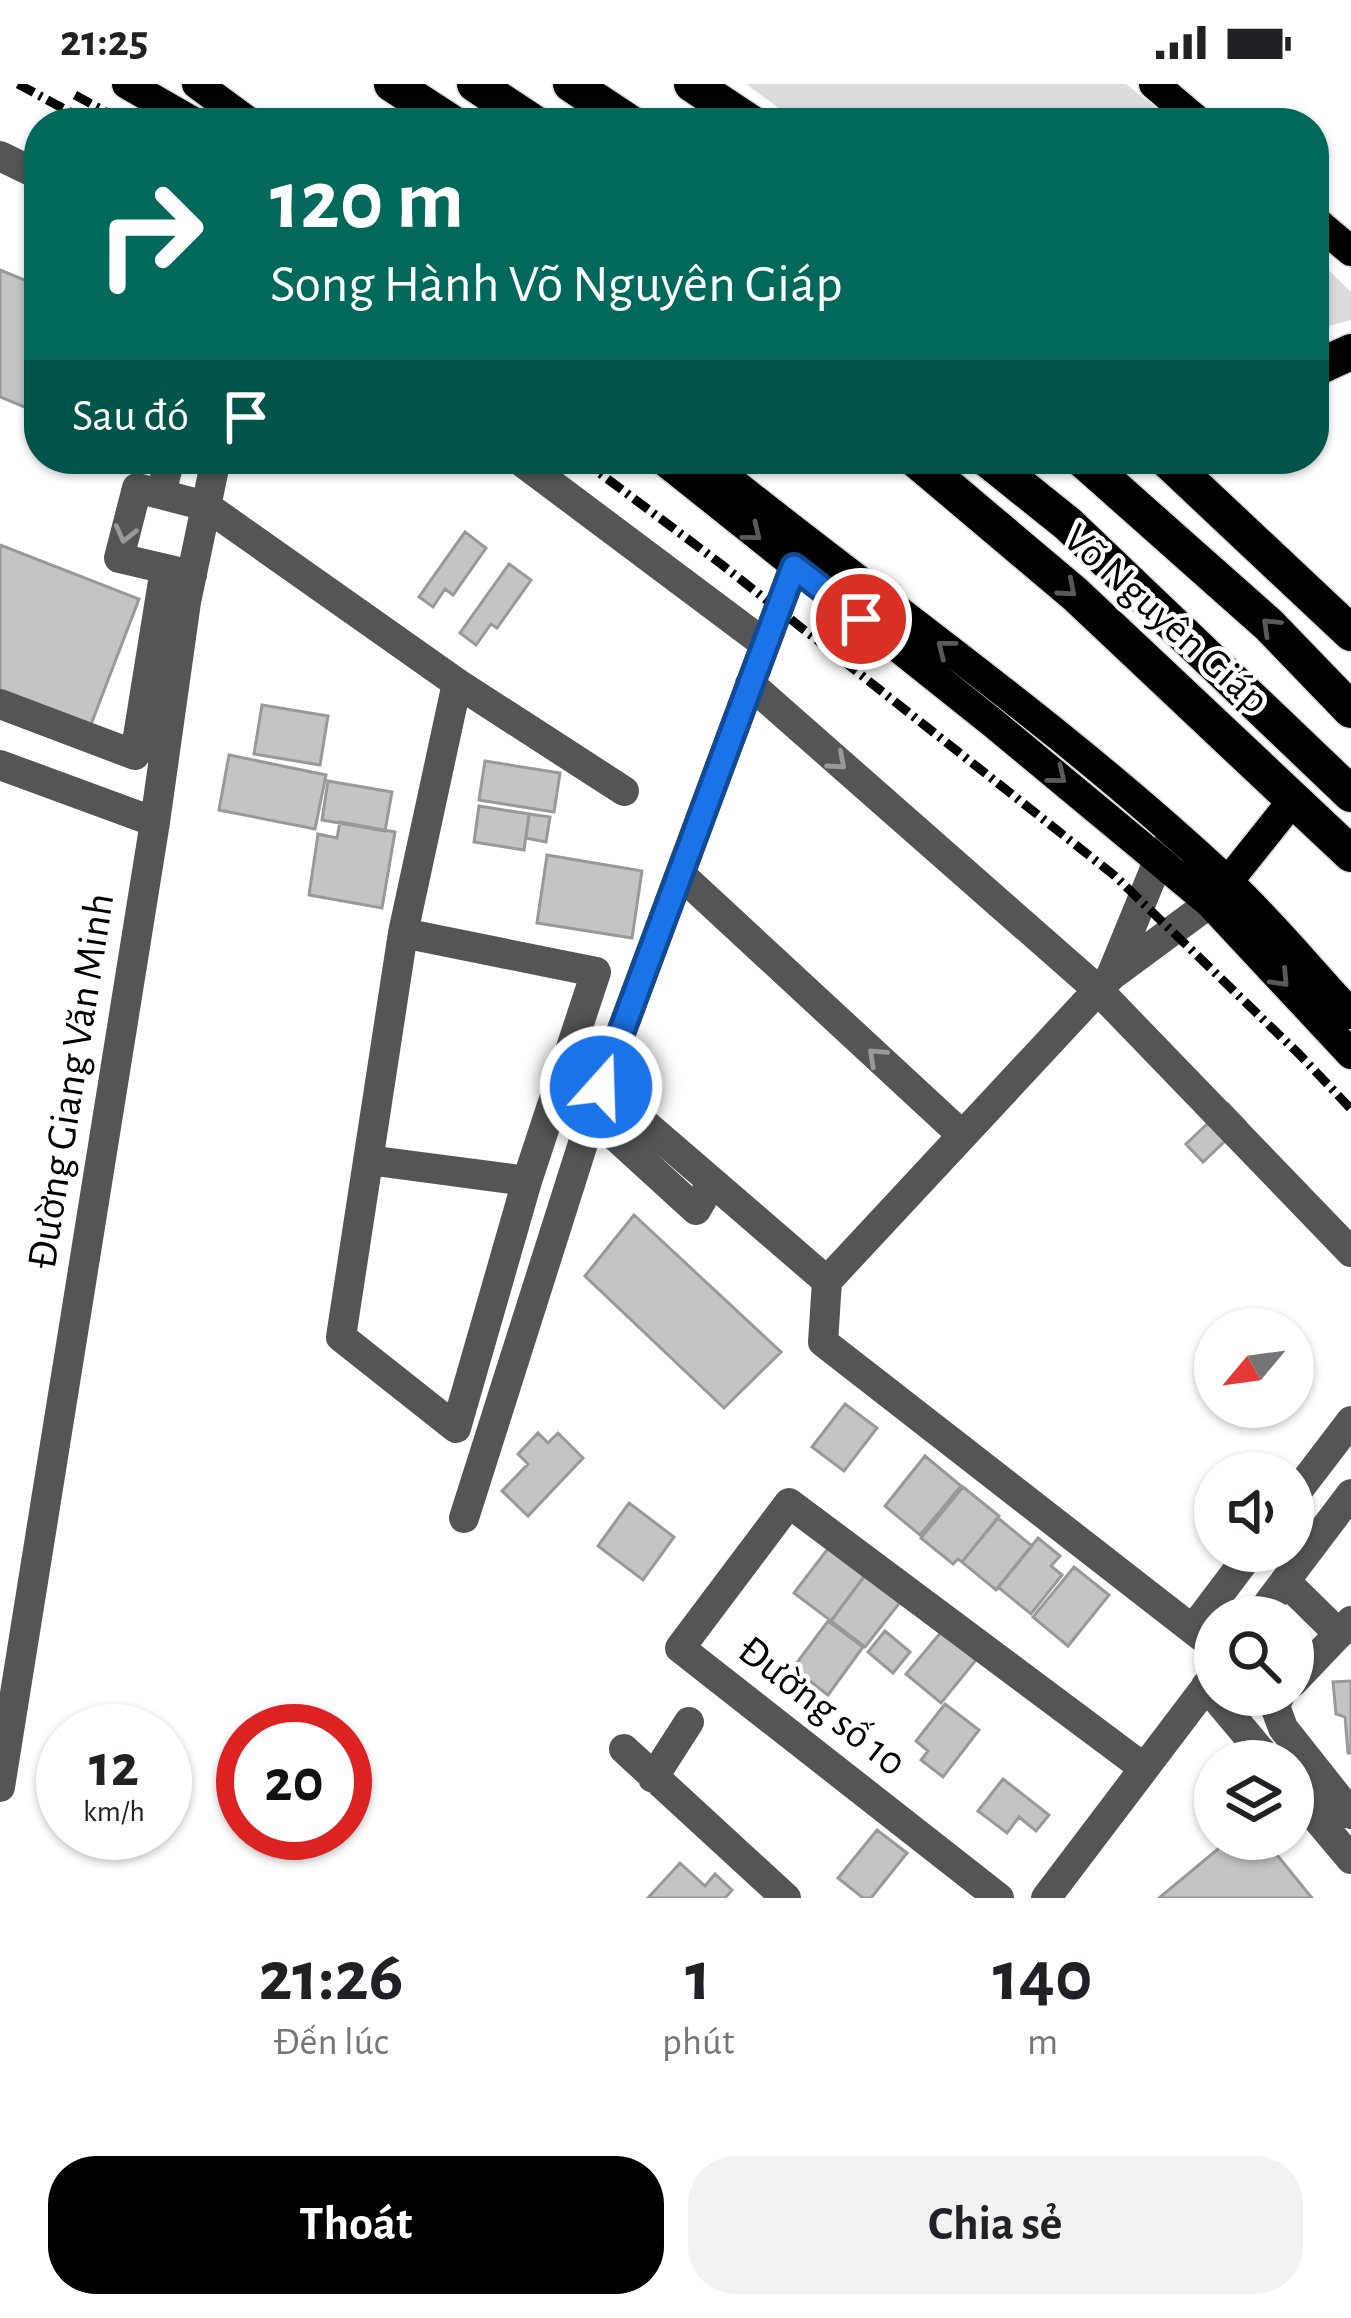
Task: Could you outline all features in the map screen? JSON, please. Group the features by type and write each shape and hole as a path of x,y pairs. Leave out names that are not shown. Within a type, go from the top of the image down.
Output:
{"highway":[{"path":"392,84 429,108"},
{"path":"475,84 511,108"},
{"path":"571,84 607,108"},
{"path":"692,84 728,108"},
{"name":"Võ Nguyên Giáp","path":"932,474 1075,595 1351,854"},
{"name":"Võ Nguyên Giáp","path":"1006,474 1068,524 1351,794"},
{"name":"Võ Nguyên Giáp","path":"1099,474 1269,625 1351,710"},
{"path":"1182,474 1351,633"}],"main road":[{"path":"127,84 169,108"},
{"path":"196,84 229,108"},
{"path":"1154,84 1182,108"},
{"path":"684,474 802,556 1167,847 1351,1015"},
{"path":"718,474 802,556"},
{"path":"1220,893 1294,799"},
{"path":"1220,893 1351,1054"}],"street":[{"path":"161,494 166,474"},
{"name":"Đường Giang Văn Minh","path":"0,1787 155,822 178,572 206,506 213,474"},
{"path":"538,474 765,644"},
{"path":"0,704 135,755 178,572 118,558 136,488 206,506 457,683 624,791"},
{"path":"802,556 601,1087 827,1281"},
{"path":"404,933 596,972 527,1181 456,1428 341,1337 404,933 457,683"},
{"path":"750,684 1105,983 1351,1252"},
{"path":"0,765 155,822"},
{"path":"1105,983 1167,847"},
{"path":"680,874 962,1136"},
{"path":"1194,1630 823,1342 827,1281 1105,983 1220,893"},
{"path":"464,1518 592,1114 696,1210 712,1184"},
{"path":"368,1160 527,1181"},
{"path":"1314,1469 1351,1421"},
{"path":"1274,1596 1349,1502"},
{"name":"Đường số 10","path":"999,1898 680,1648 789,1504 1144,1768"},
{"path":"1285,1581 1345,1628 1314,1660"},
{"path":"1046,1898 1194,1702"},
{"path":"1279,1716 1283,1728 1341,1788 1351,1814"},
{"path":"653,1778 689,1722"},
{"path":"624,1749 787,1898"},
{"path":"1314,1815 1351,1859"}],"shaded area":[{"path":"746,84 1126,84 1157,108 779,108"},
{"path":"1329,271 1351,292 1351,320 1329,326"}],"building":[{"path":"0,270 24,280 24,407 0,397"},
{"path":"0,270 24,280 24,407 0,397"},
{"path":"465,532 486,548 453,595 445,589 433,607 419,597"},
{"path":"0,545 139,599 90,727 0,692"},
{"path":"509,564 531,580 497,628 491,624 476,645 460,633"},
{"path":"262,705 328,716 320,765 254,754"},
{"path":"229,755 326,775 315,829 219,810"},
{"path":"485,761 560,773 554,812 479,800"},
{"path":"328,781 392,792 385,831 322,820"},
{"path":"479,806 529,814 524,850 474,842"},
{"path":"529,814 550,817 546,842 526,838"},
{"path":"340,822 395,832 382,908 309,895 318,834 337,838"},
{"path":"547,855 642,871 632,938 537,923"},
{"path":"1228,1104 1245,1122 1203,1162 1186,1144"},
{"path":"634,1215 781,1352 724,1408 585,1276"},
{"path":"845,1404 877,1428 844,1471 812,1447"},
{"path":"538,1433 548,1443 558,1433 583,1458 528,1516 502,1491 528,1464 518,1454"},
{"path":"925,1456 961,1486 920,1535 885,1506"},
{"path":"963,1487 999,1516 962,1562 958,1559 953,1564 921,1538"},
{"path":"629,1503 674,1537 643,1580 598,1546"},
{"path":"998,1518 1032,1546 996,1590 962,1562"},
{"path":"1038,1538 1060,1556 1051,1566 1062,1575 1031,1614 998,1587"},
{"path":"830,1546 866,1574 831,1621 794,1593"},
{"path":"1074,1567 1109,1595 1068,1646 1033,1617"},
{"path":"866,1574 901,1601 865,1647 831,1621"},
{"path":"828,1621 863,1647 828,1695 793,1668"},
{"path":"885,1631 910,1652 893,1673 868,1652"},
{"path":"942,1631 976,1660 941,1703 906,1674"},
{"path":"1351,1681 1348,1753 1345,1717 1336,1714 1333,1682"},
{"path":"945,1704 979,1730 943,1777 921,1760 928,1751 916,1741"},
{"path":"1003,1779 1049,1815 1036,1831 1019,1817 1007,1833 978,1811"},
{"path":"877,1830 907,1853 871,1898 863,1898 838,1878"},
{"path":"1205,1860 1281,1860 1312,1898 1159,1898"},
{"path":"680,1863 705,1886 715,1874 732,1890 725,1898 648,1898"}],"railway":[{"path":"18,84 62,108"},
{"path":"75,95 99,108"},
{"path":"601,474 1115,876 1351,1109"}],"route":[{"path":"601,1087 794,567 861,619"}]}
